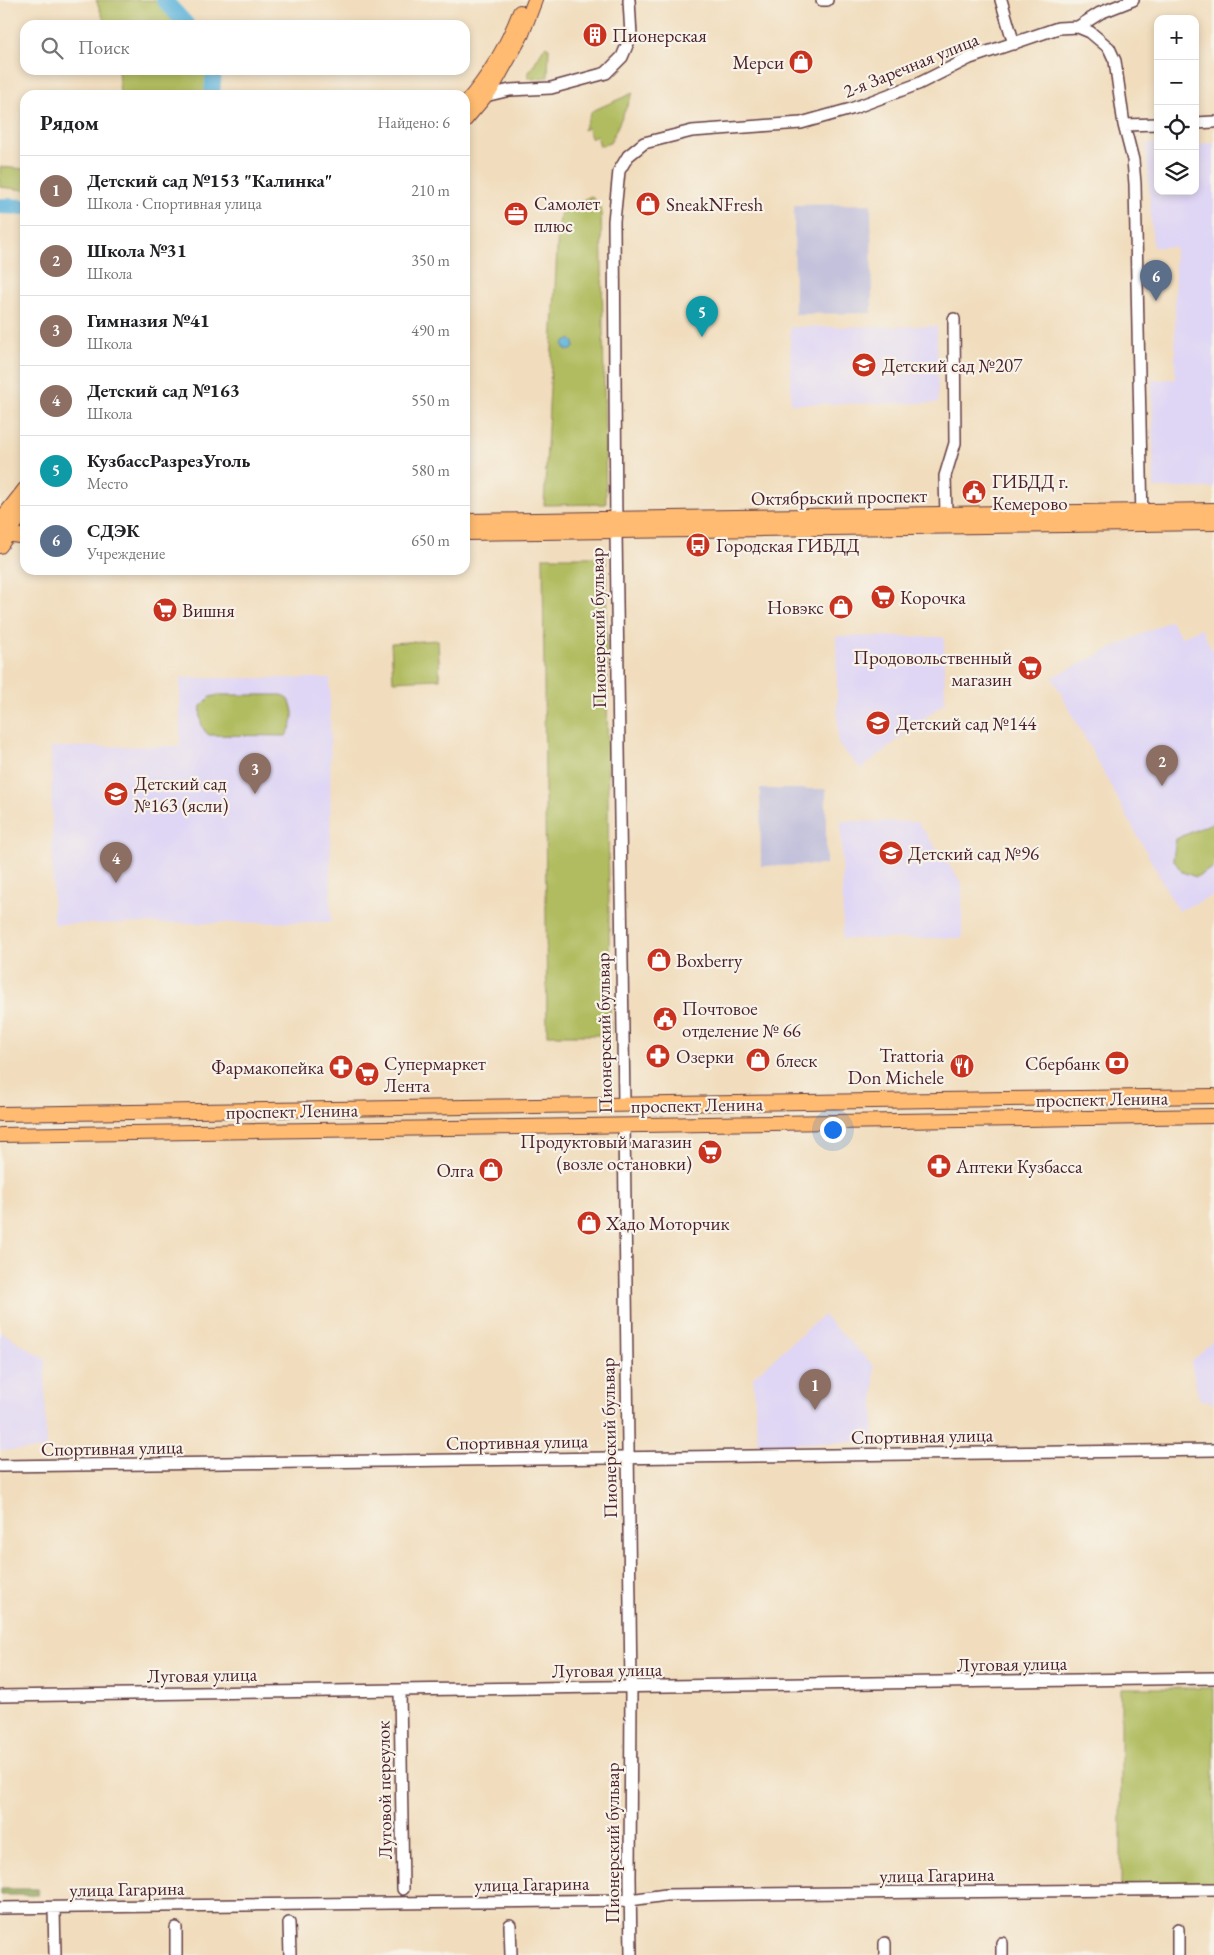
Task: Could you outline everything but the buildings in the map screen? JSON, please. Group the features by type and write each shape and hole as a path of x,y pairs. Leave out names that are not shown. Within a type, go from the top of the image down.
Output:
{"main road":[{"path":"470,99 501,55 525,0"},
{"path":"470,114 492,88 522,34 535,0"},
{"path":"0,546 7,523 20,498"},
{"name":"Октябрьский проспект","path":"470,521 616,525 1142,517 1214,510"},
{"path":"7,523 20,512"},
{"name":"Октябрьский проспект","path":"470,533 616,525 946,514 1142,517 1214,523"},
{"path":"7,523 20,533"},
{"path":"1179,1096 1182,1116"},
{"name":"проспект Ленина","path":"0,1114 1214,1096"},
{"name":"Пионерский бульвар","path":"624,1105 624,1125"},
{"name":"проспект Ленина","path":"0,1135 1214,1116"}],"street":[{"path":"485,96 510,90 551,88 606,73 622,57 630,36 630,0"},
{"path":"822,0 827,0"},
{"path":"1001,0 1014,44"},
{"name":"2-я Заречная улица","path":"619,172 628,156 644,144 664,137 692,131 800,123 851,109 918,84 970,58 1058,28 1078,27 1100,13 1133,0"},
{"path":"1078,27 1090,32 1109,48 1114,61 1124,125 1132,160 1135,184 1142,517"},
{"path":"1199,123 1214,122"},
{"path":"1124,125 1154,124"},
{"name":"Пионерский бульвар","path":"619,172 614,221 624,1105"},
{"path":"946,514 945,476 955,443 954,319"},
{"name":"Пионерский бульвар","path":"624,1125 631,1687 631,1955"},
{"name":"Спортивная улица","path":"0,1466 1214,1450"},
{"name":"Луговая улица","path":"0,1696 1214,1678"},
{"name":"Луговой переулок","path":"400,1690 403,1889"},
{"name":"улица Гагарина","path":"0,1908 630,1900 666,1895 1214,1889"},
{"path":"54,1908 55,1955"},
{"path":"289,1923 290,1955"},
{"path":"510,1925 511,1955"},
{"path":"176,1928 176,1955"},
{"path":"1178,1929 1178,1955"},
{"path":"885,1943 885,1955"},
{"path":"1002,1943 1002,1955"}],"shaded area":[{"path":"1214,143 1214,488 1154,488 1152,380 1175,379 1175,247 1153,247 1146,144 1154,144 1154,195 1199,195 1199,144"},
{"path":"871,204 872,313 795,314 794,205"},
{"name":"Детский сад №207","path":"937,326 938,403 791,404 790,327"},
{"path":"1171,620 1181,637 1201,628 1214,653 1214,895 1178,911 1052,677"},
{"name":"Детский сад №144","path":"836,636 944,637 945,702 861,769 838,744"},
{"path":"180,678 330,678 331,922 53,924 51,747 180,746"},
{"path":"760,789 826,789 826,865 761,866"},
{"name":"Детский сад №96","path":"841,821 917,822 962,883 962,938 843,939"},
{"path":"823,1315 874,1366 874,1442 758,1444 753,1377"},
{"path":"0,1331 45,1359 46,1450 0,1450"},
{"path":"1214,1339 1214,1403 1199,1399 1191,1363"}],"green space":[{"path":"96,0 155,0 174,20 104,20"},
{"path":"545,46 549,48 548,77 533,79 528,74"},
{"path":"118,75 210,75 208,90 120,90"},
{"path":"633,93 610,143 600,146 597,136 591,138 588,128 583,130 592,111"},
{"path":"0,167 20,169 20,189 0,187"},
{"path":"591,196 601,207 606,504 544,505 558,229 561,211"},
{"path":"543,557 606,557 610,1035 547,1035"},
{"path":"438,640 440,679 393,681 391,643"},
{"path":"219,695 283,695 291,704 293,714 289,731 286,736 209,735 203,729 200,718 201,706 210,697"},
{"path":"1214,822 1214,867 1196,877 1182,872 1173,859 1176,839"},
{"path":"1121,1688 1214,1688 1214,1886 1121,1886"},
{"path":"0,1889 38,1889 38,1895 0,1895"}],"water":[{"path":"569,339 575,345 569,351 563,345"}],"waterway":[{"path":"164,0 182,20"},
{"path":"212,90 214,75"},
{"path":"0,206 20,207"}],"place":[{"name":"Пионерская","path":"595,35"},
{"name":"Мерси","path":"801,62"},
{"name":"SneakNFresh","path":"648,204"},
{"name":"Самолет плюс","path":"516,214"},
{"name":"СДЭК","path":"1156,301"},
{"name":"КузбассРазрезУголь","path":"702,337"},
{"name":"Детский сад №207","path":"864,365"},
{"name":"ГИБДД г. Кемерово","path":"974,492"},
{"name":"Городская ГИБДД","path":"698,545"},
{"name":"Корочка","path":"883,597"},
{"name":"Новэкс","path":"841,607"},
{"name":"Вишня","path":"165,610"},
{"name":"Продовольственный магазин","path":"1030,668"},
{"name":"Детский сад №144","path":"878,723"},
{"name":"Школа №31","path":"1162,786"},
{"name":"Детский сад №163 (ясли)","path":"116,794"},
{"name":"Гимназия №41","path":"255,794"},
{"name":"Детский сад №96","path":"891,853"},
{"name":"Детский сад №163","path":"116,883"},
{"name":"Boxberry","path":"659,960"},
{"name":"Почтовое отделение № 66","path":"665,1019"},
{"name":"Озерки","path":"658,1056"},
{"name":"блеск","path":"758,1060"},
{"name":"Сбербанк","path":"1117,1063"},
{"name":"Trattoria Don Michele","path":"962,1066"},
{"name":"Фармакопейка","path":"341,1067"},
{"name":"Супермаркет Лента","path":"367,1074"},
{"name":"Продуктовый магазин (возле остановки)","path":"710,1152"},
{"name":"Аптеки Кузбасса","path":"939,1166"},
{"name":"Олга","path":"491,1170"},
{"name":"Хадо Моторчик","path":"589,1223"},
{"name":"Детский сад №153 \"Калинка\"","path":"815,1410"}]}
